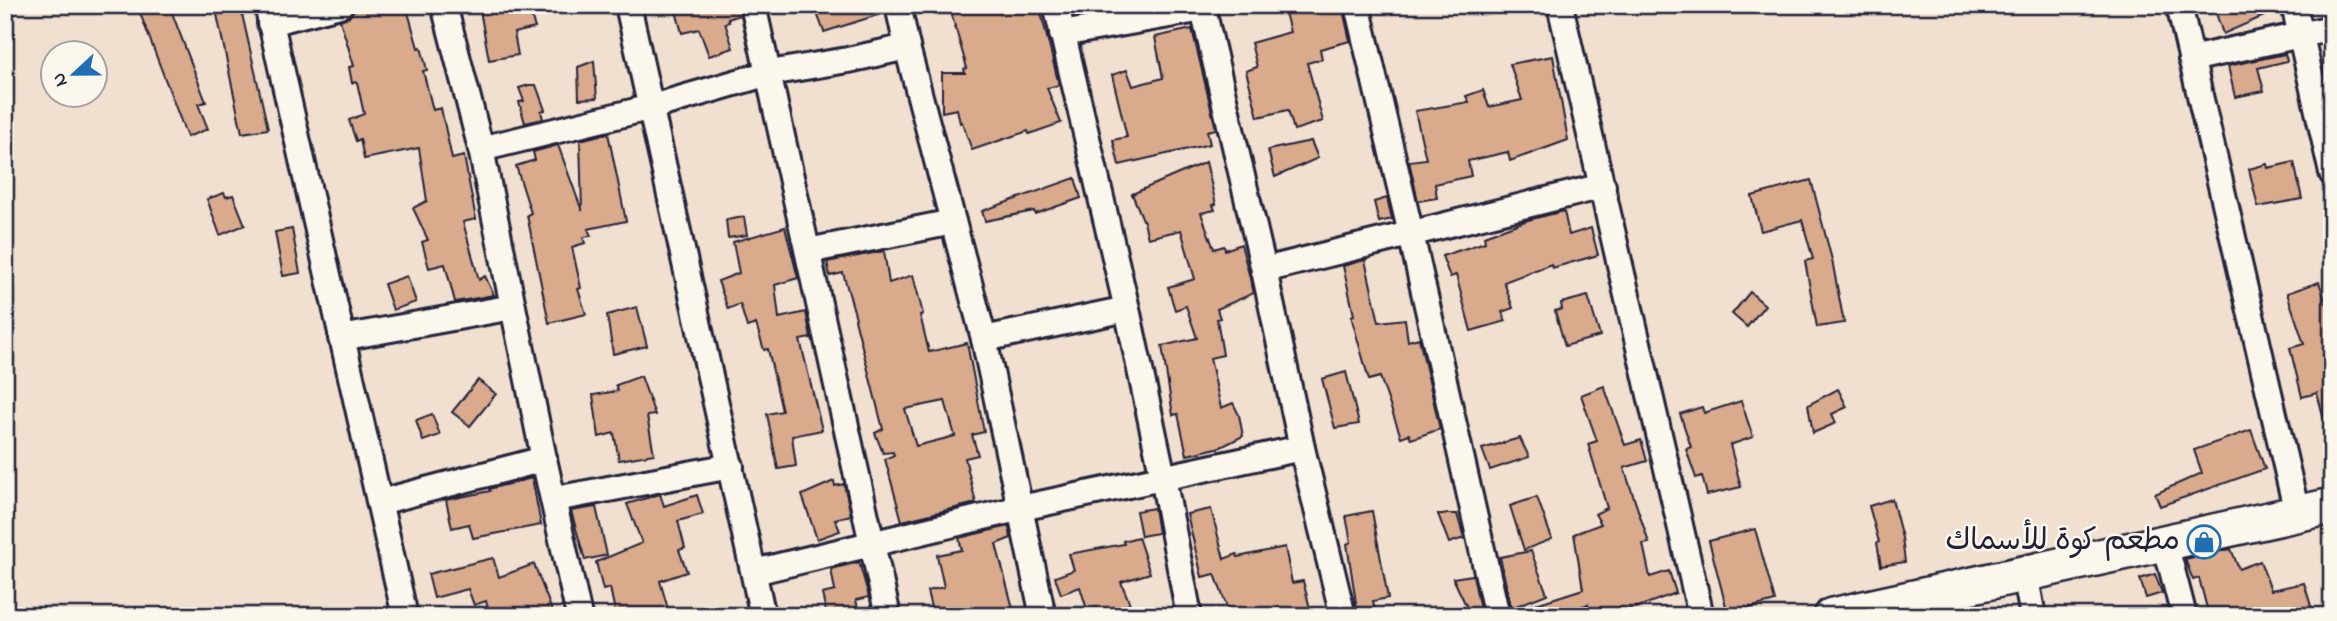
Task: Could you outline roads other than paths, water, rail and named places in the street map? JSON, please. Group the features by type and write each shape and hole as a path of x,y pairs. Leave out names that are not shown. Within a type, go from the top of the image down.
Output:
{"street":[{"path":"340,5 269,14 405,616"},
{"path":"444,5 481,149 579,616"},
{"path":"628,5 763,616"},
{"path":"753,5 888,616"},
{"path":"898,5 906,47 984,340 1043,616"},
{"path":"1056,5 1127,309 1189,616"},
{"path":"1357,5 1497,616"},
{"path":"1560,5 1701,616"},
{"path":"1832,616 1876,611 2165,543 2322,513 2191,59 2179,5"},
{"path":"2294,5 2332,173"},
{"path":"1062,34 1202,7 1343,616"},
{"path":"2191,59 2332,28"},
{"path":"481,149 652,107 769,73 906,47"},
{"path":"1264,270 1603,186"},
{"path":"808,251 953,222"},
{"path":"341,338 513,307"},
{"path":"984,340 1127,309"},
{"path":"754,572 1021,508 1302,448"},
{"path":"380,502 544,458"},
{"path":"555,499 731,466"},
{"path":"2165,543 2184,616"},
{"path":"2025,574 2033,616"}],"place":[{"name":"مطعم كوة للأسماك","path":"2204,542"}]}
